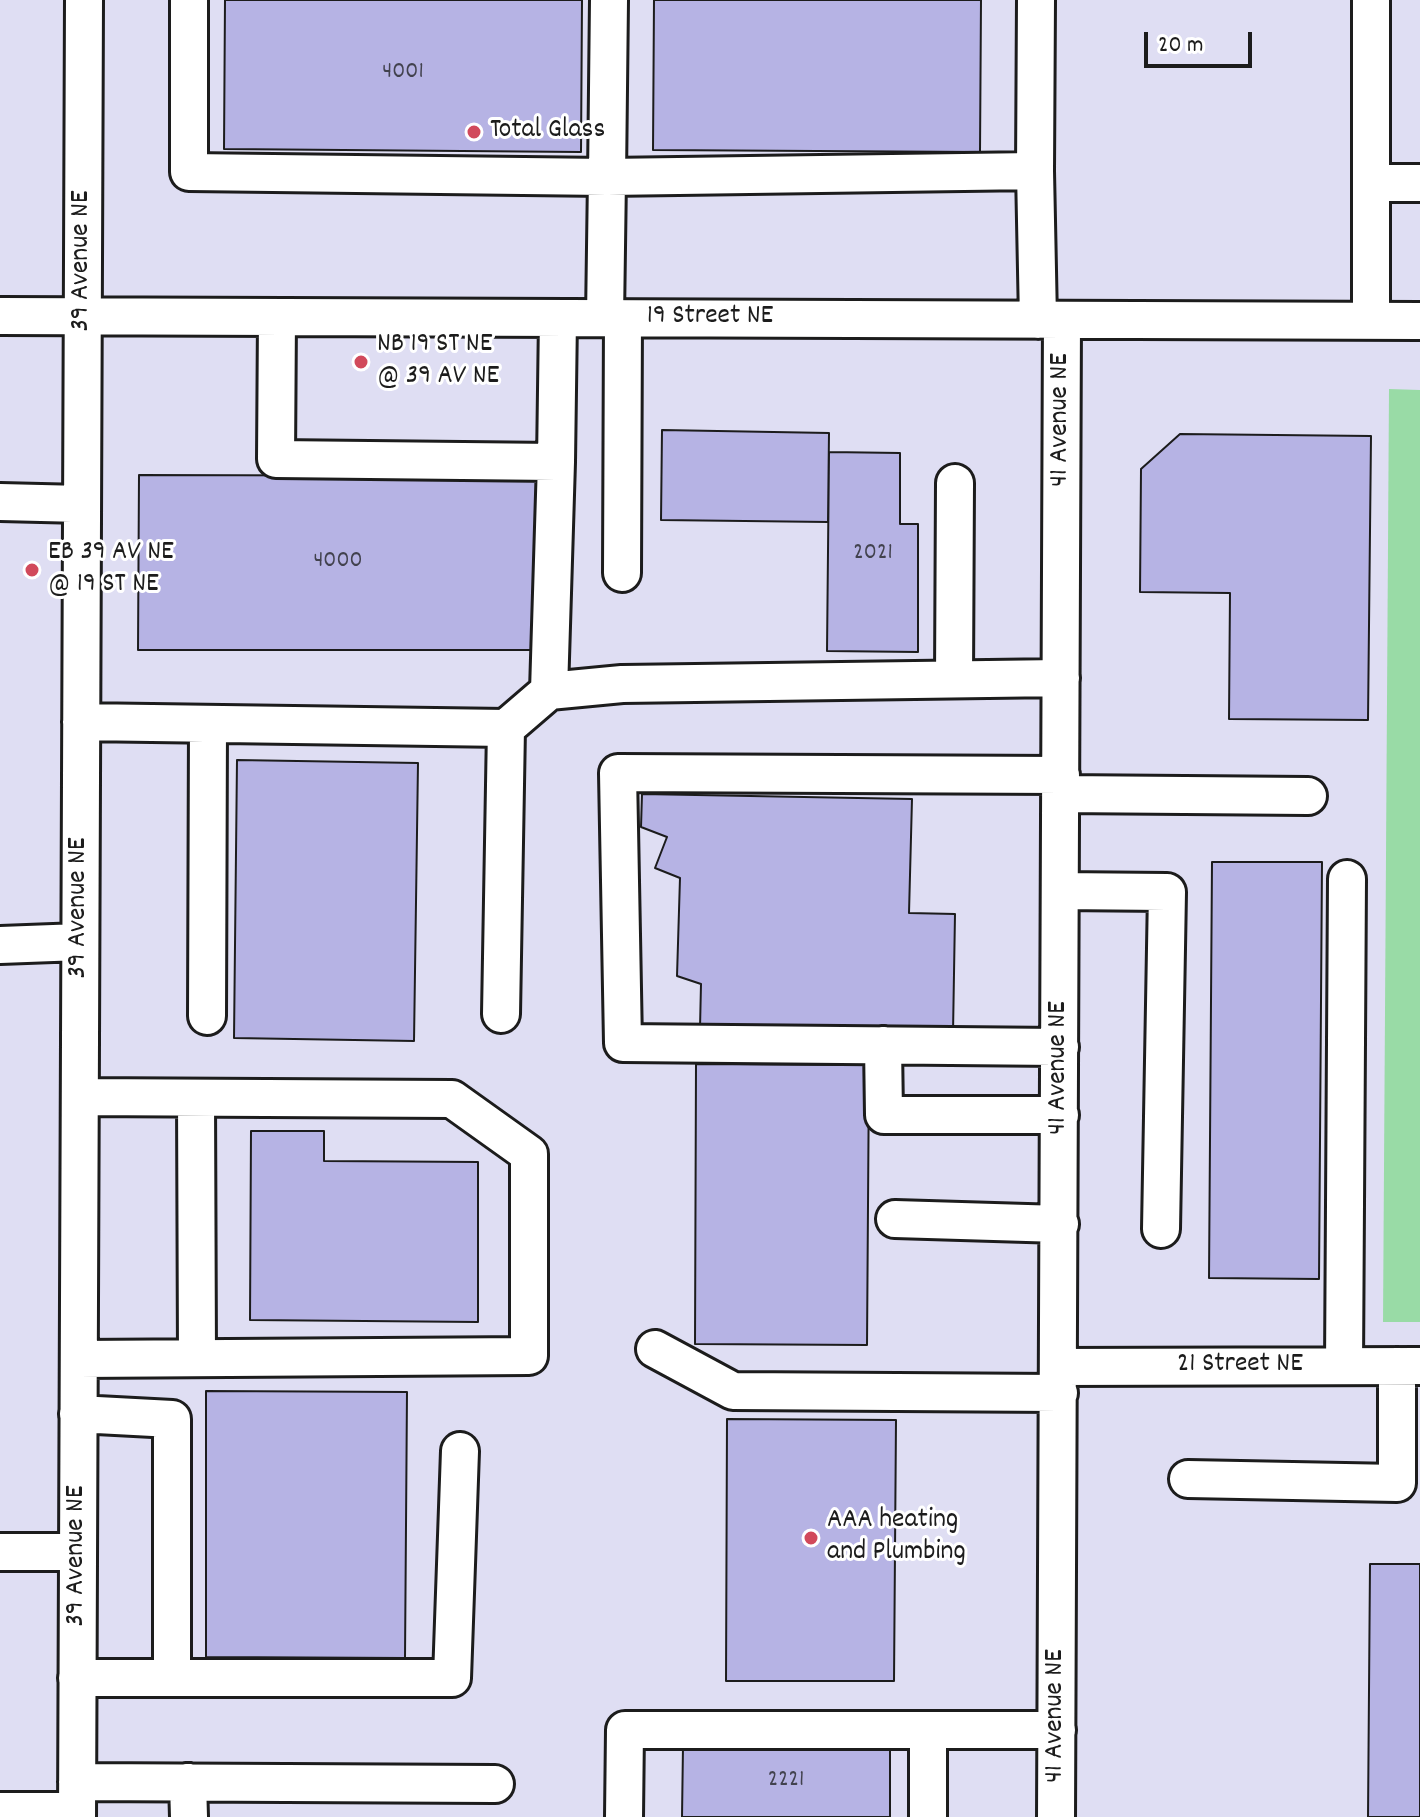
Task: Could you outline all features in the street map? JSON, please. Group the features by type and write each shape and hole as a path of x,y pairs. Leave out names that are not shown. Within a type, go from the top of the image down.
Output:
{"street":[{"name":"39 Avenue NE","path":"77,1803 84,0"},
{"path":"189,0 189,172 607,177 1035,171"},
{"path":"609,0 607,177 622,573"},
{"name":"41 Avenue NE","path":"1036,0 1035,171 1050,320 1061,678 1056,1817"},
{"path":"1371,0 1371,321"},
{"path":"1371,183 1420,183"},
{"name":"19 Street NE","path":"0,316 1420,321"},
{"path":"277,317 276,459 556,462"},
{"path":"549,691 558,318"},
{"path":"954,679 955,483"},
{"path":"0,502 82,504"},
{"path":"81,722 506,728 549,691 622,684 1061,678"},
{"path":"207,1016 208,724"},
{"path":"501,1014 506,728"},
{"path":"1060,1047 623,1043 618,773 1061,784 1308,796"},
{"path":"1344,1366 1347,879"},
{"path":"1060,891 1167,892 1161,1229"},
{"path":"0,945 80,942"},
{"path":"883,1045 884,1115 1060,1115"},
{"path":"79,1359 529,1356 529,1154 452,1099 80,1097"},
{"path":"196,1098 197,1358"},
{"path":"895,1219 1060,1224"},
{"name":"21 Street NE","path":"655,1349 733,1391 1408,1366"},
{"path":"1188,1479 1408,1483 1408,1366"},
{"path":"78,1414 172,1419 172,1678"},
{"path":"77,1678 452,1678 460,1451"},
{"path":"0,1552 77,1552"},
{"path":"624,1817 625,1730 1057,1730"},
{"path":"928,1730 928,1817"},
{"path":"0,1811 77,1803 495,1784"}],"shaded area":[{"path":"0,0 1420,0 1420,1817 0,1817"}],"green space":[{"path":"1389,389 1420,390 1420,1322 1383,1322"}],"building":[{"path":"225,0 582,0 581,152 224,149"},
{"path":"654,0 981,0 980,152 653,150"},
{"path":"662,430 829,433 828,522 661,520"},
{"path":"1180,434 1371,436 1368,720 1229,719 1230,593 1140,592 1141,469"},
{"path":"829,452 900,453 900,524 918,524 918,652 827,651"},
{"path":"139,475 537,476 537,650 138,650"},
{"path":"237,760 418,763 414,1041 234,1038"},
{"path":"642,794 912,799 909,913 955,914 953,1033 700,1028 701,984 677,976 680,878 655,868 667,837 641,827"},
{"path":"1212,862 1322,862 1319,1279 1209,1278"},
{"path":"696,1064 869,1065 867,1345 695,1344"},
{"path":"251,1131 324,1131 324,1161 478,1162 478,1322 250,1320"},
{"path":"206,1391 407,1392 405,1658 206,1657"},
{"name":"AAA heating and Plumbing","path":"727,1419 896,1420 894,1681 726,1681"},
{"path":"1370,1564 1420,1564 1420,1817 1368,1817"},
{"path":"683,1746 890,1747 890,1817 682,1817"}],"place":[{"name":"Total Glass","path":"474,132"},
{"name":"NB 19 ST NE @ 39 AV NE","path":"361,362"},
{"name":"EB 39 AV NE @ 19 ST NE","path":"32,570"},
{"name":"AAA heating and Plumbing","path":"811,1538"}]}
